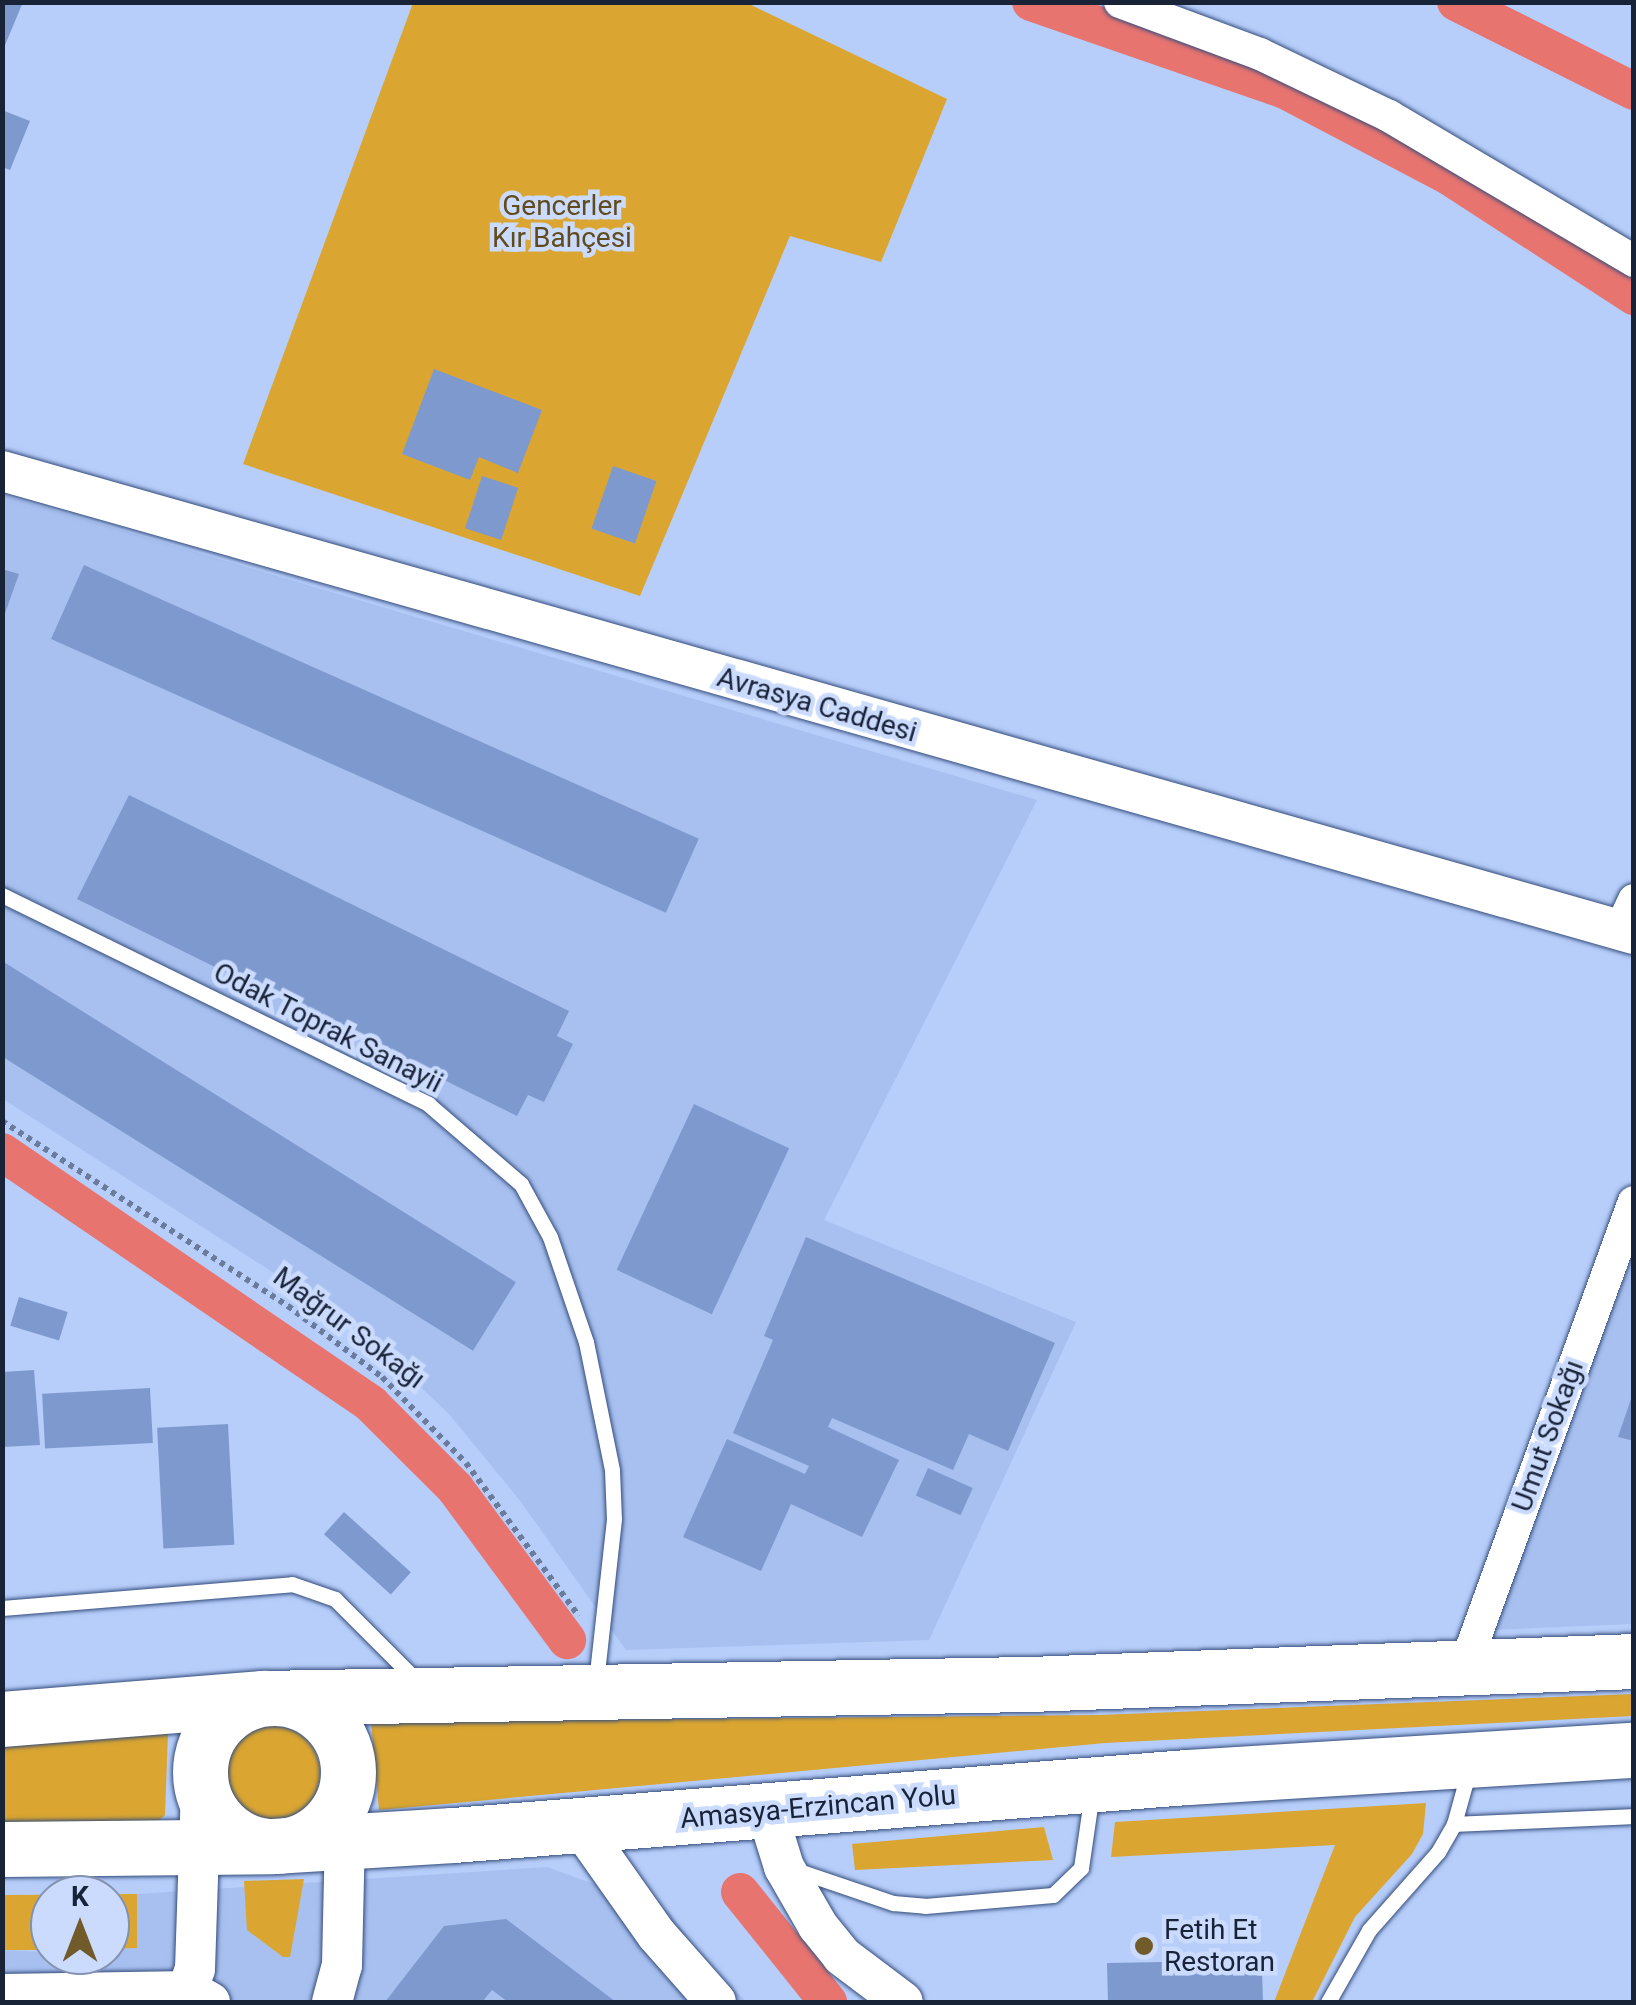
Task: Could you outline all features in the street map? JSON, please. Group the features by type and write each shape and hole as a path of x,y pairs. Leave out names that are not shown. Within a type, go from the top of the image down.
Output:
{"highway":[{"path":"2,1719 263,1698 431,1694 597,1668 1463,1671 1634,1661"},
{"path":"263,1698 309,1706 328,1721 344,1752 346,1788 320,1830 272,1846 226,1829 201,1786 207,1739 221,1719 263,1698"},
{"name":"Amasya-Erzincan Yolu","path":"2,1849 345,1842 1093,1785 1634,1750"}],"street":[{"path":"1120,2 1260,54 1389,116 1634,261"},
{"name":"Avrasya Caddesi","path":"2,471 1629,921"},
{"name":"Umut Sokağı","path":"1463,1671 1634,1202"},
{"path":"2,1994 194,1999 201,1786"},
{"path":"332,2002 342,1965 346,1788"},
{"path":"767,1812 784,1866 842,1956 904,2002"},
{"path":"580,1826 716,2002"}],"lane":[{"name":"Odak Toprak Sanayii","path":"2,895 428,1104 521,1184 550,1237 602,1401 614,1519 597,1668"},
{"path":"2,1608 234,1588 314,1588 335,1598 431,1694"},
{"path":"1328,2002 1369,1930 1417,1880 1454,1824 1471,1759"},
{"path":"784,1866 893,1903 925,1906 1052,1895 1081,1868 1093,1785"},
{"path":"1454,1824 1634,1816"}],"path":[{"name":"Mağrur Sokağı","path":"2,1120 288,1306 382,1377 466,1463 597,1668"}],"shaded area":[{"path":"2,495 1037,800 824,1220 1076,1322 929,1640 626,1650 521,1502 449,1414 385,1353 302,1291 3,1099"},
{"path":"1633,1256 1633,1624 1490,1630"},
{"path":"547,1867 669,1911 704,1963 747,2002 3,2002 2,1950 30,1951 30,1975 130,1975 130,1948 137,1948 137,1894"}],"green space":[{"name":"Gencerler Kır Bahçesi","path":"413,3 747,3 947,99 881,262 790,236 640,596 243,464"},
{"path":"1634,1694 1633,1716 1105,1743 379,1810 371,1722 1099,1715"},
{"path":"273,1726 291,1729 306,1740 317,1755 317,1791 306,1806 291,1817 273,1820 255,1817 240,1806 229,1791 226,1773 229,1755 240,1740 255,1729"},
{"path":"168,1733 165,1815 156,1823 3,1822 2,1747"},
{"path":"1426,1803 1423,1834 1412,1854 1355,1917 1312,2002 1274,2002 1335,1845 1111,1857 1115,1822"},
{"path":"1044,1827 1053,1860 855,1870 852,1844"},
{"path":"304,1879 290,1957 283,1957 247,1930 244,1881"},
{"path":"130,1894 137,1894 137,1948 130,1948"},
{"path":"3,1895 30,1895 30,1950 3,1950"}],"building":[{"path":"2,2 23,2 3,50 2,50"},
{"path":"2,110 30,121 10,170 2,167"},
{"path":"434,369 542,410 518,473 479,457 470,480 402,454"},
{"path":"613,466 656,481 635,543 592,528"},
{"path":"482,476 518,488 501,540 465,528"},
{"path":"84,565 699,839 666,913 51,639"},
{"path":"2,569 19,574 3,619 2,619"},
{"path":"129,795 569,1011 557,1036 573,1044 544,1102 528,1095 517,1116 77,899"},
{"path":"2,961 516,1282 473,1351 2,1057"},
{"path":"694,1104 789,1148 712,1314 617,1270"},
{"path":"806,1237 1055,1343 1008,1451 969,1434 953,1470 832,1418 828,1427 899,1460 862,1537 791,1504 761,1571 683,1537 727,1439 805,1474 809,1466 733,1433 773,1340 764,1336"},
{"path":"19,1297 68,1312 59,1341 10,1326"},
{"path":"34,1370 40,1445 2,1447 2,1372"},
{"path":"150,1388 153,1443 45,1449 42,1394"},
{"path":"1634,1390 1634,1441 1618,1437"},
{"path":"228,1424 234,1545 163,1549 157,1428"},
{"path":"928,1468 973,1488 961,1515 916,1495"},
{"path":"344,1512 411,1572 391,1595 324,1534"},
{"path":"506,1919 616,2002 508,2002 492,1990 482,2002 385,2002 444,1926"},
{"path":"1219,1961 1220,1971 1262,1970 1263,2002 1108,2002 1107,1963"}],"waterway":[{"path":"1031,2 1285,90 1449,176 1634,296"},
{"path":"1456,2 1634,91"},
{"path":"2,1152 371,1404 455,1488 567,1640"},
{"path":"740,1892 828,2002"}],"place":[{"name":"Fetih Et Restoran","path":"1144,1946"}]}
